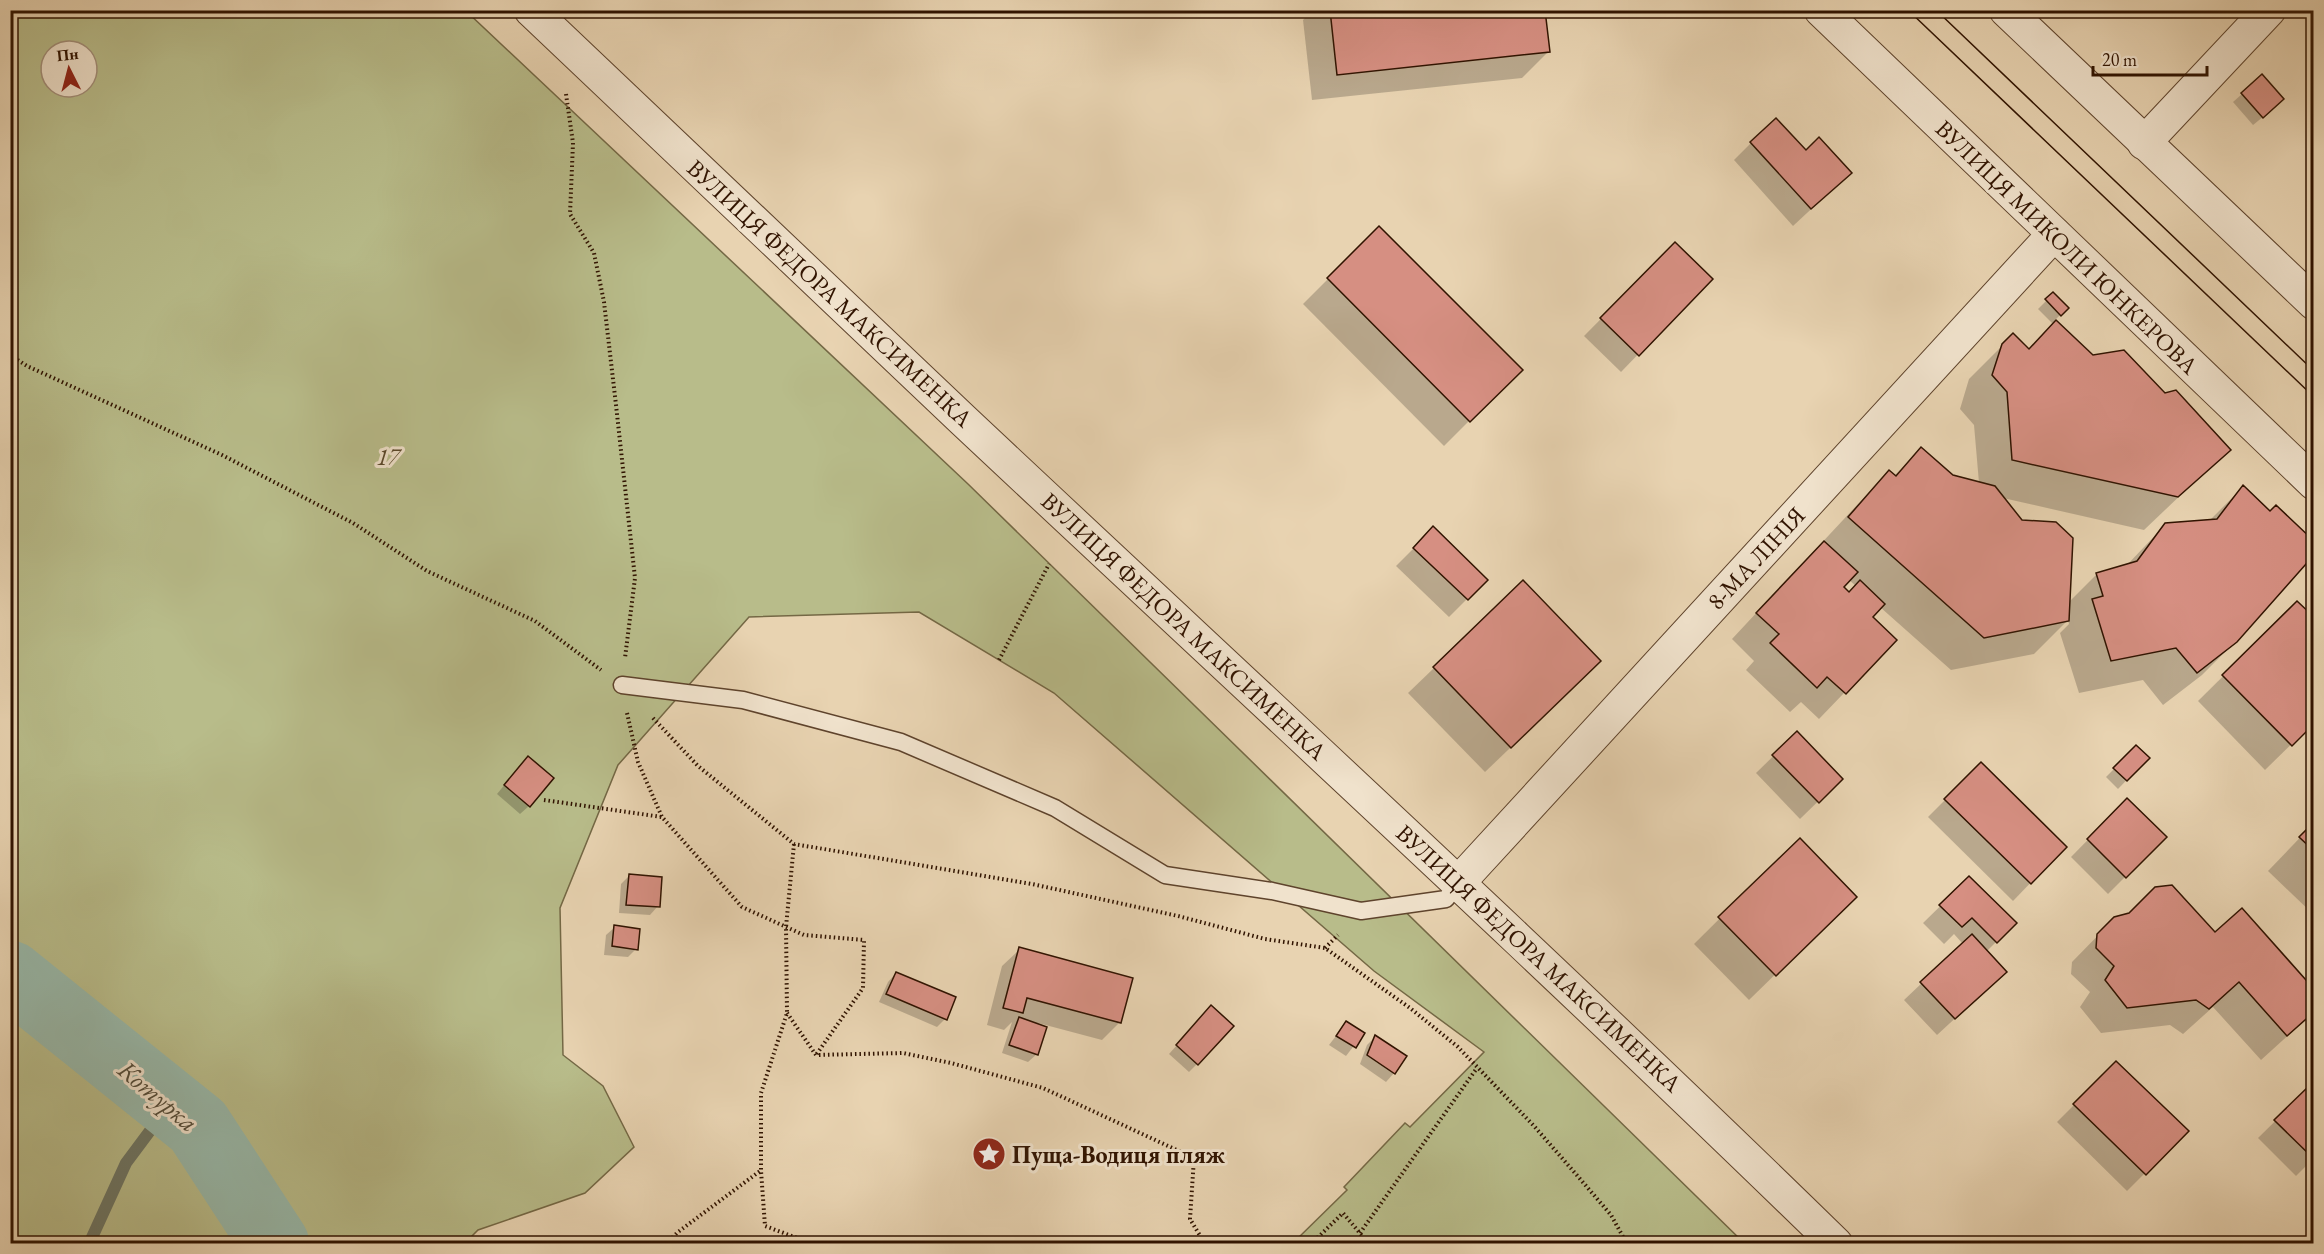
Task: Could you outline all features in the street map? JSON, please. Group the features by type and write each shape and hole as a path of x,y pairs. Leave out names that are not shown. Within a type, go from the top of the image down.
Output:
{"street":[{"name":"ВУЛИЦЯ ФЕДОРА МАКСИМЕНКА","path":"531,10 964,420 1459,882 1836,1244"},
{"name":"ВУЛИЦЯ МИКОЛИ ЮНКЕРОВА","path":"1821,10 2313,483"},
{"path":"2006,10 2313,303"},
{"path":"2144,143 2269,10"},
{"name":"8-МА ЛІНІЯ","path":"1459,882 2054,234"}],"lane":[{"path":"622,685 743,700 901,742 1055,808 1165,875 1272,891 1361,911 1446,899 1459,882"}],"path":[{"path":"565,89 573,144 570,214 594,253 604,302 635,578 622,685 638,762 662,817 742,907 804,935 864,940 863,988 816,1055"},
{"path":"10,355 27,366 222,454 353,523 427,571 535,621 622,685 698,766 794,844 1032,884 1178,916 1265,939 1325,948 1410,1008 1458,1047 1534,1126 1611,1215 1627,1244"},
{"path":"999,660 1049,564"},
{"path":"544,800 662,817"},
{"path":"794,844 786,927 787,1013 761,1094 761,1171 765,1226 813,1244"},
{"path":"787,1013 816,1055"},
{"path":"816,1055 903,1053 1043,1088 1194,1158 1190,1219 1205,1244"},
{"path":"1360,1233 1477,1068"},
{"path":"666,1244 678,1232 761,1171"},
{"path":"1311,1244 1342,1213 1370,1244"}],"green space":[{"name":"17","path":"10,11 466,11 968,484 1744,1243 1293,1243 1347,1190 1344,1187 1405,1123 1410,1127 1484,1052 1374,971 1054,693 919,612 749,617 618,765 560,908 563,1055 603,1086 634,1147 585,1193 478,1230 465,1243 11,1243"}],"building":[{"path":"1330,10 1545,10 1550,52 1337,75"},
{"path":"2262,74 2284,99 2263,118 2241,93"},
{"path":"1776,118 1806,150 1819,137 1852,173 1811,209 1750,142"},
{"path":"1379,226 1523,370 1470,422 1327,278"},
{"path":"1675,242 1713,279 1639,356 1600,318"},
{"path":"2053,292 2069,308 2061,316 2045,299"},
{"path":"2056,320 2093,355 2124,350 2165,393 2176,390 2231,450 2178,497 2012,460 2007,392 1992,375 2002,344 2013,333 2029,349"},
{"path":"1921,447 1953,475 1995,486 2022,520 2056,522 2073,538 2069,621 1984,638 1848,517 1889,470 1896,476"},
{"path":"2243,485 2270,511 2276,505 2314,541 2314,555 2237,642 2197,673 2176,648 2111,661 2092,599 2103,596 2096,573 2137,561 2165,523 2217,519"},
{"path":"1433,526 1488,580 1468,600 1413,548"},
{"path":"1824,541 1858,572 1844,587 1849,592 1860,580 1885,604 1873,617 1897,640 1846,694 1827,677 1817,688 1770,643 1779,634 1756,613"},
{"path":"1523,580 1601,661 1511,748 1433,667"},
{"path":"2297,601 2314,617 2314,724 2292,746 2222,675"},
{"path":"1797,731 1843,779 1819,803 1772,755"},
{"path":"2136,745 2150,758 2127,781 2113,768"},
{"path":"528,756 554,778 530,807 504,785"},
{"path":"1981,762 2067,847 2031,884 1944,799"},
{"path":"2127,798 2167,837 2126,878 2087,839"},
{"path":"2314,822 2314,851 2299,837"},
{"path":"1800,838 1857,897 1776,976 1718,917"},
{"path":"629,874 662,877 660,907 626,905"},
{"path":"1969,876 2017,923 1997,943 1972,918 1962,927 1939,905"},
{"path":"2172,885 2215,932 2242,908 2314,989 2314,1012 2287,1036 2239,982 2209,1009 2196,1000 2127,1008 2105,980 2114,966 2096,948 2097,934 2114,917 2129,913 2155,887"},
{"path":"614,925 640,929 638,950 612,946"},
{"path":"1972,934 2007,972 1955,1019 1920,982"},
{"path":"1019,947 1133,978 1121,1023 1027,998 1023,1013 1003,1008"},
{"path":"896,972 956,997 947,1020 886,994"},
{"path":"1211,1005 1234,1026 1198,1065 1176,1045"},
{"path":"1019,1017 1047,1027 1038,1055 1009,1045"},
{"path":"1346,1021 1365,1033 1356,1048 1336,1036"},
{"path":"1375,1035 1407,1056 1395,1074 1367,1055"},
{"path":"2116,1061 2189,1131 2146,1175 2073,1104"},
{"path":"2311,1084 2314,1087 2314,1159 2274,1120"}],"waterway":[{"name":"Котурка","path":"10,975 198,1126 275,1244"},
{"path":"89,1244 126,1163 170,1104"}],"tram line":[{"path":"1908,10 2314,397"},
{"path":"1936,10 2314,371"}],"place":[{"name":"Пуща-Водиця пляж","path":"989,1154"}]}
